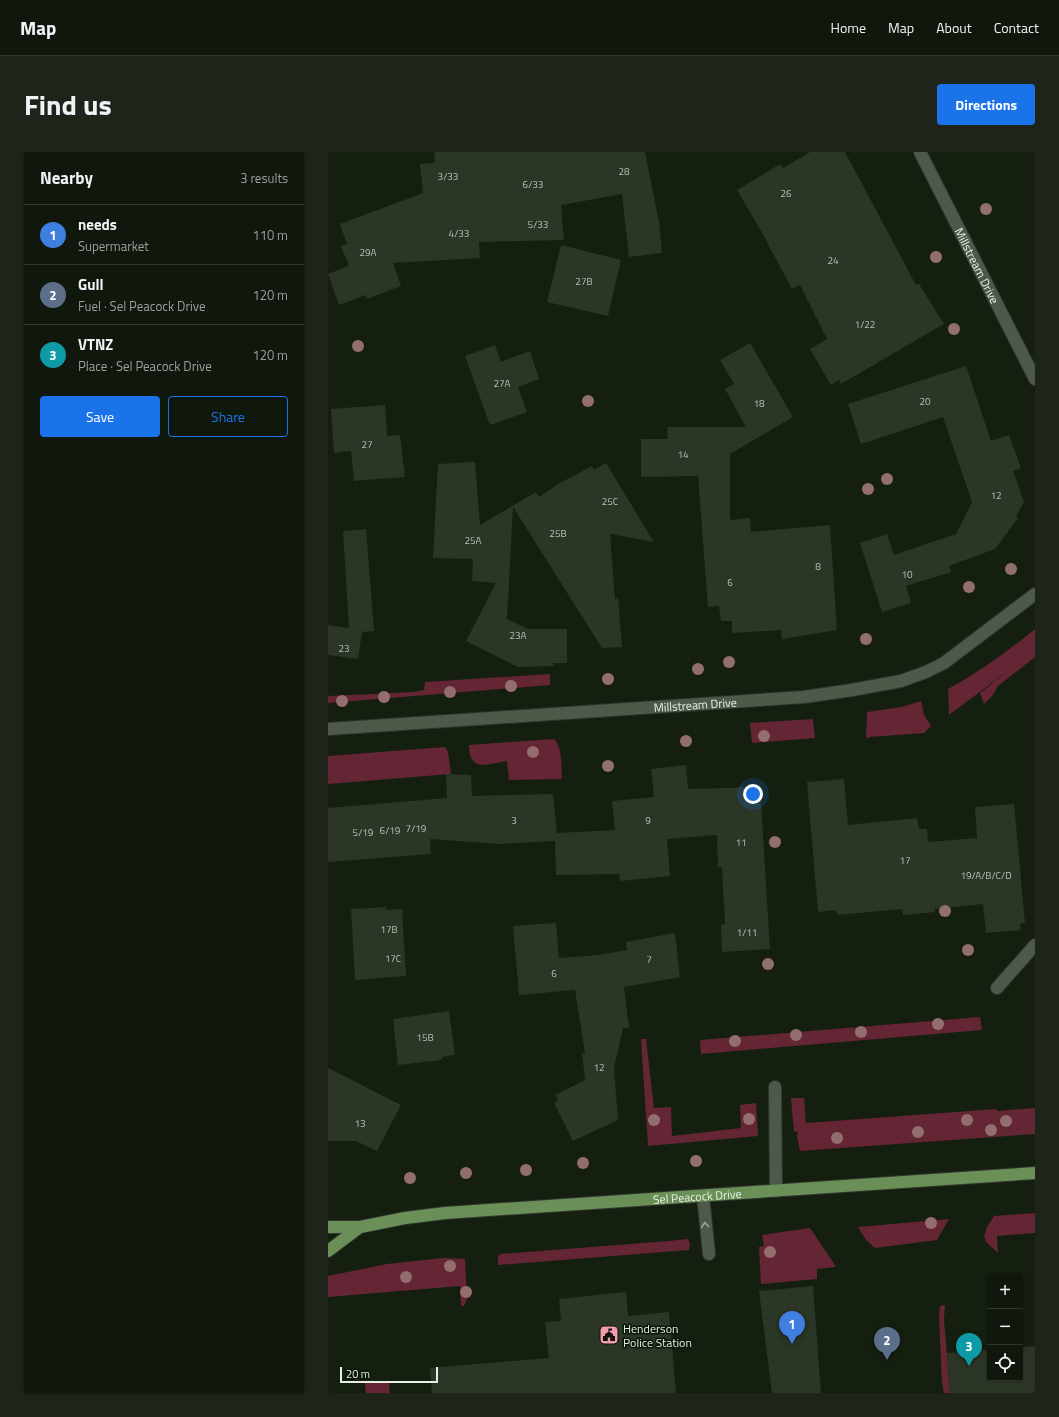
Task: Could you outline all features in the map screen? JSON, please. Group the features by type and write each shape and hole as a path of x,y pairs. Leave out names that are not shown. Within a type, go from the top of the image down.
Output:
{"main road":[{"name":"Sel Peacock Drive","path":"328,1227 360,1227 405,1218 445,1213 1035,1173"},
{"name":"Sel Peacock Drive","path":"328,1251 360,1227"}],"street":[{"name":"Millstream Drive","path":"920,152 1035,379"},
{"name":"Millstream Drive","path":"328,729 804,696 858,689 901,681 926,672 944,663 1035,594"},
{"path":"997,988 1035,945"},
{"path":"775,1087 776,1191"},
{"path":"703,1196 709,1254"}],"shaded area":[{"path":"1035,629 1035,657 998,686 992,696 984,704 980,693 1009,670 949,715 948,689 993,661"},
{"path":"550,674 550,685 328,703 328,696 414,692 424,690 425,682"},
{"path":"921,701 924,715 931,726 924,733 866,738 867,712 902,707"},
{"path":"813,719 815,738 752,743 750,723"},
{"path":"554,739 560,752 562,779 509,780 507,761 481,765 472,760 470,754 469,745"},
{"path":"445,747 448,752 451,774 328,784 328,756"},
{"path":"980,1017 982,1030 701,1054 700,1040"},
{"path":"641,1039 646,1039 654,1108 671,1107 672,1136 741,1128 740,1105 756,1103 758,1136 648,1146"},
{"path":"791,1098 804,1098 806,1123 997,1109 997,1111 1035,1108 1035,1134 800,1151 797,1137 798,1131 794,1132"},
{"path":"1035,1213 1035,1233 997,1236 998,1253 987,1243 984,1237 987,1227 994,1216"},
{"path":"949,1219 937,1240 875,1248 866,1240 858,1227"},
{"path":"810,1228 835,1267 817,1269 817,1279 761,1284 759,1247 764,1246 762,1235"},
{"path":"688,1239 690,1244 689,1250 498,1265 498,1256 501,1254"},
{"path":"443,1258 465,1259 467,1299 464,1306 461,1306 460,1286 328,1297 328,1276 387,1264"},
{"path":"940,1306 945,1306 944,1319 950,1393 944,1393 942,1383 939,1316"},
{"path":"389,1382 390,1393 366,1393 365,1383"}],"building":[{"path":"434,152 645,152 659,222 662,253 629,257 622,194 561,205 564,240 479,242 480,258 393,263 401,286 367,299 366,295 339,305 328,274 349,266 341,246 347,244 340,224 423,193 420,164 435,163"},
{"path":"810,152 845,152 916,285 919,284 944,324 841,384 839,380 831,385 810,349 827,339 800,285 792,289 737,190 780,164 783,168"},
{"path":"561,245 621,260 608,316 547,302"},
{"path":"750,343 793,417 730,454 730,520 750,518 751,532 830,525 837,630 782,639 781,630 732,633 732,621 721,621 719,606 708,607 698,476 641,477 641,439 668,439 667,427 746,427 725,389 734,384 720,360"},
{"path":"495,345 501,362 530,351 539,379 518,387 527,412 490,425 465,356"},
{"path":"966,366 991,441 1009,435 1021,468 1013,471 1024,502 1016,516 1018,518 995,549 949,566 951,572 906,586 911,603 882,612 860,543 887,534 894,555 956,534 972,502 943,417 861,444 848,404"},
{"path":"385,405 387,436 400,435 405,477 354,481 351,451 334,453 331,409"},
{"path":"475,462 480,525 536,492 539,497 560,483 592,466 594,470 606,463 654,542 610,534 615,599 618,598 622,647 602,648 513,507 507,619 528,629 567,629 567,663 553,663 554,666 518,667 466,641 496,583 472,581 473,559 433,558 438,464"},
{"path":"366,529 374,631 362,632 358,659 328,655 328,625 349,628 343,531"},
{"path":"686,765 688,789 760,787 770,949 722,952 721,925 725,924 722,867 718,867 717,835 667,839 670,876 620,881 619,874 556,875 555,841 501,844 430,839 431,854 328,862 328,808 447,798 446,774 471,775 472,796 553,794 557,833 615,830 612,801 654,797 651,769"},
{"path":"844,779 848,825 917,818 919,829 927,829 928,842 977,838 975,807 1014,804 1025,923 1020,924 1021,930 986,933 983,904 934,909 935,912 903,915 902,909 837,915 836,910 818,912 807,782"},
{"path":"386,907 386,910 402,909 406,976 355,980 351,909"},
{"path":"556,923 559,958 598,955 627,950 626,942 675,933 680,977 624,987 629,1028 623,1028 614,1068 618,1120 573,1141 554,1103 558,1101 555,1095 585,1080 582,1053 585,1053 575,990 519,995 513,926"},
{"path":"449,1011 455,1055 442,1057 442,1060 398,1065 393,1019"},
{"path":"328,1068 401,1105 377,1151 356,1141 328,1141"},
{"path":"813,1286 821,1393 772,1393 759,1291"},
{"name":"Henderson Police Station","path":"626,1292 628,1316 669,1312 676,1393 432,1393 430,1368 549,1358 545,1322 561,1321 559,1299"},
{"path":"1035,1346 1035,1393 950,1393 947,1353 987,1350 987,1381 1023,1381 1023,1347"}],"place":[{"name":"Henderson Police Station","path":"609,1335"},
{"name":"needs","path":"792,1344"},
{"name":"Gull","path":"887,1360"},
{"name":"VTNZ","path":"969,1366"}]}
